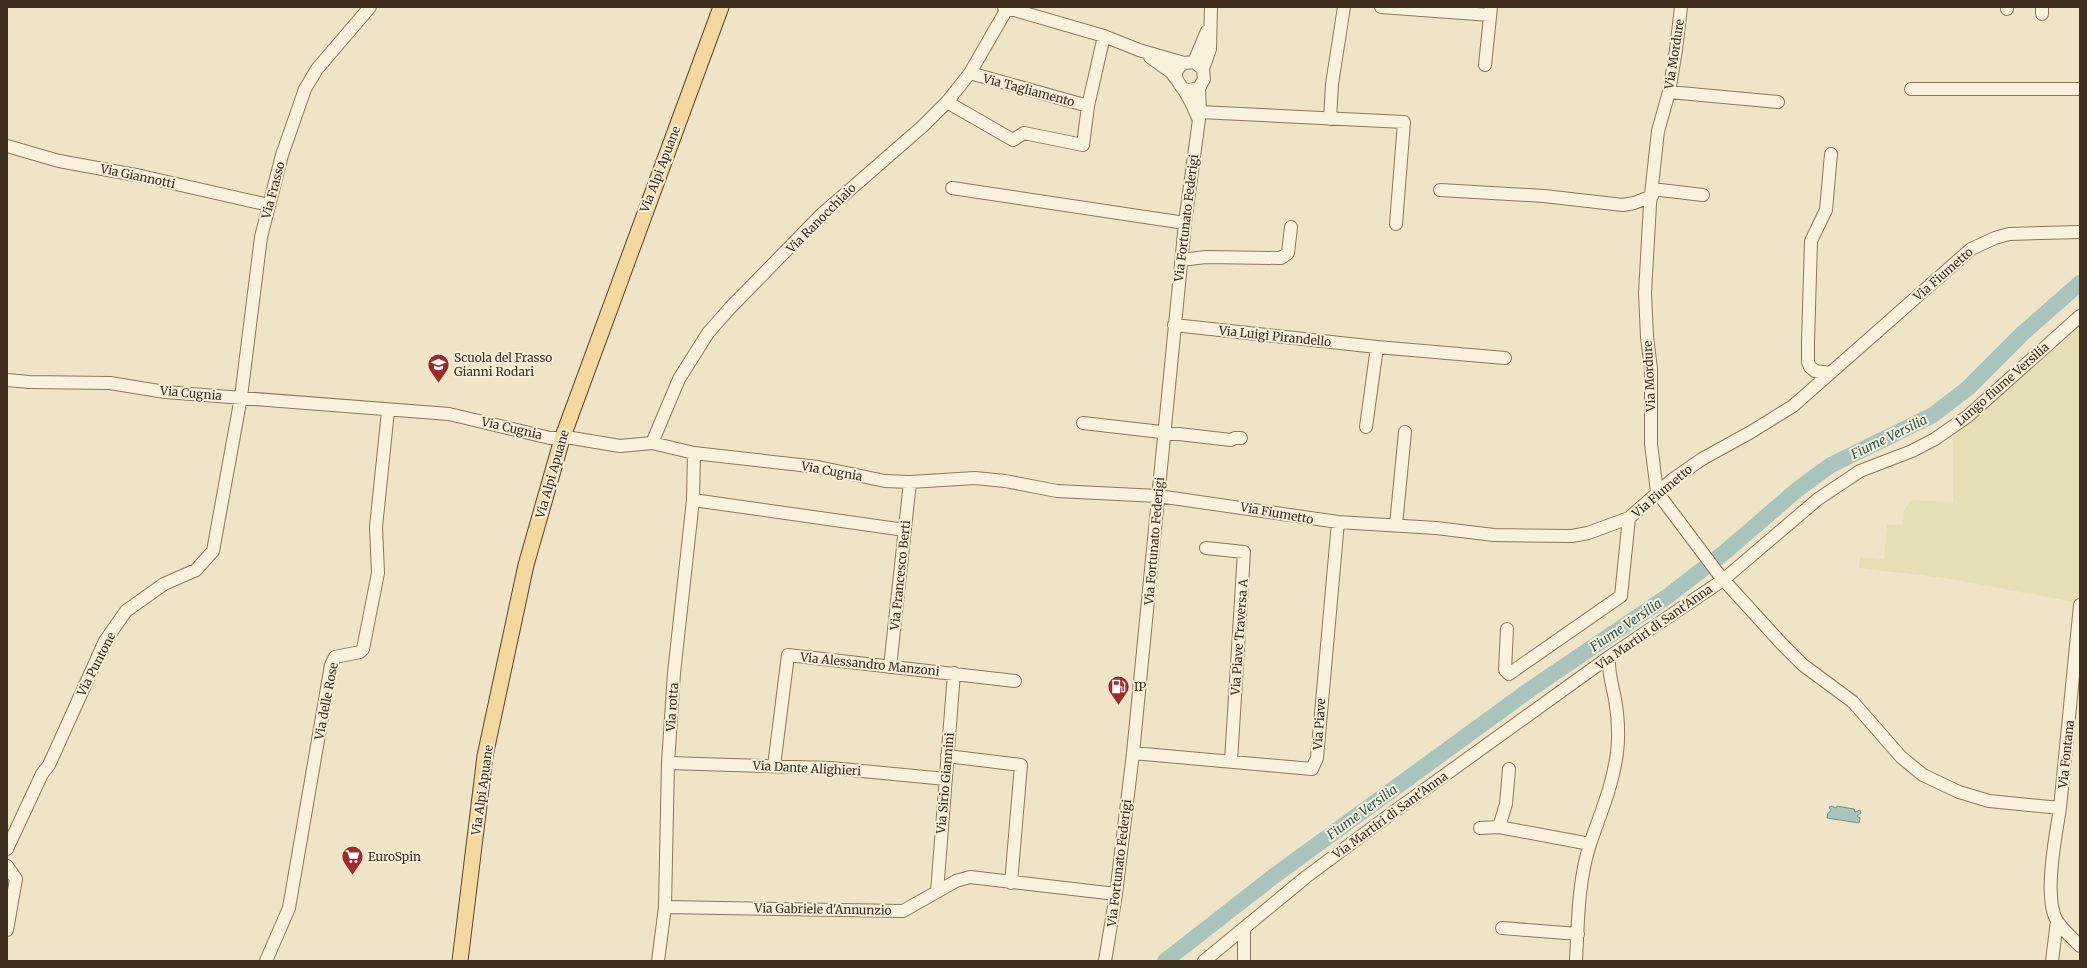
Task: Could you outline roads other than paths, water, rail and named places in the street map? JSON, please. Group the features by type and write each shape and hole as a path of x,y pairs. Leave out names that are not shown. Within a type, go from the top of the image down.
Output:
{"main road":[{"name":"Via Alpi Apuane","path":"460,961 485,756 526,565 562,439 720,7"}],"street":[{"name":"Via Frasso","path":"241,397 261,237 282,155 304,90 317,69 370,7"},
{"path":"1007,7 1104,36 1139,50 1194,65 1204,79 1199,88 1194,90 1180,84"},
{"name":"Via Ranocchiaio","path":"652,443 679,379 708,333 730,308 822,214 923,126 946,102 970,74 1007,7"},
{"path":"1194,65 1209,26 1211,7"},
{"path":"1330,119 1336,52 1344,7"},
{"path":"1381,7 1490,11 1485,65"},
{"name":"Via Mordure","path":"1681,7 1669,92 1658,130 1652,193 1645,293 1647,337 1651,369 1650,444 1657,492 1722,578"},
{"path":"946,102 1013,140 1024,134 1083,144 1088,106 1104,36"},
{"path":"1139,50 1159,63 1180,84 1200,116 1404,122 1396,224"},
{"path":"1180,84 1177,70 1194,65"},
{"name":"Via Tagliamento","path":"970,74 1088,106"},
{"name":"Via Fortunato Federigi","path":"1105,961 1116,894 1133,753 1174,325 1185,223 1200,116 1199,88"},
{"path":"1911,89 2080,89"},
{"path":"1669,92 1778,102"},
{"name":"Via Giannotti","path":"7,146 59,161 141,176 269,205"},
{"path":"1830,373 1815,371 1810,367 1808,342 1811,241 1826,210 1831,154"},
{"path":"952,188 1185,223"},
{"path":"1440,190 1544,196 1623,205 1634,203 1652,193 1703,195"},
{"path":"1181,260 1206,257 1281,258 1288,253 1291,227"},
{"name":"Via Fiumetto","path":"1158,496 1219,503 1290,516 1338,522 1396,525 1494,535 1555,536 1588,533 1629,518 1657,492 1702,459 1751,432 1793,406 1971,249 1995,238 2009,234 2080,232"},
{"name":"Lungo fiume Versilia","path":"1722,578 1818,499 1835,487 1860,471 1912,451 1935,439 1968,416 2080,316"},
{"name":"Via Luigi Pirandello","path":"1174,325 1377,347 1505,358"},
{"path":"1366,427 1377,347"},
{"name":"Via Cugnia","path":"7,380 29,382 110,383 165,392 241,397 388,411 449,414 562,439 572,438 620,446 652,443 694,453 818,467 885,481 910,482 975,478 1005,481 1056,490 1158,496"},
{"name":"Via Puntone","path":"7,849 42,774 49,765 105,641 121,617 141,598 164,584 196,570 213,552 241,397"},
{"name":"Via delle Rose","path":"266,961 288,908 331,665 335,657 360,652 363,649 378,573 376,527 388,411"},
{"path":"1083,423 1231,440 1234,438 1241,438"},
{"path":"1396,525 1405,432"},
{"name":"Via rotta","path":"658,961 665,907 668,763 674,674 693,500 694,453"},
{"name":"Via Francesco Berti","path":"890,667 910,482"},
{"path":"693,500 905,530"},
{"path":"1507,629 1505,670 1510,674 1620,596 1629,518"},
{"name":"Via Piave","path":"1133,753 1312,769 1317,758 1338,522"},
{"name":"Via Piave Traversa A","path":"1206,548 1244,552 1231,761"},
{"name":"Via Martiri di Sant'Anna","path":"1204,961 1306,877 1392,813 1722,578 1802,665 1853,702 1901,757 1923,775 1959,792 1989,801 2060,808"},
{"name":"Via Fontana","path":"2060,808 2080,605"},
{"name":"Via Alessandro Manzoni","path":"774,766 788,655 1016,681"},
{"path":"1576,961 1582,883 1590,844 1610,790 1617,753 1618,736 1615,700 1609,676 1610,657"},
{"name":"Via Sirio Giannini","path":"937,892 954,673"},
{"path":"947,756 1021,765 1012,883"},
{"name":"Via Dante Alighieri","path":"668,763 832,768 946,779"},
{"path":"1499,827 1506,804 1509,768"},
{"path":"2052,961 2057,921 2053,908 2052,870 2060,808"},
{"path":"1480,828 1499,827 1590,844"},
{"path":"7,866 16,879 7,930"},
{"name":"Via Gabriele d'Annunzio","path":"665,907 903,910 956,881 970,877 1116,894"},
{"path":"2057,921 2080,946"},
{"path":"1502,928 1578,934"},
{"path":"1244,929 1244,961"}],"water":[{"path":"1832,806 1836,808 1837,806 1854,809 1855,812 1860,810 1861,813 1857,816 1860,818 1859,823 1827,818 1828,813 1831,811 1829,807"}],"waterway":[{"name":"Fiume Versilia","path":"1165,961 1274,876 1528,691 1668,596 1725,552 1798,489 1831,465 1933,415 1968,388 2022,334 2080,283"}],"place":[{"name":"Scuola del Frasso Gianni Rodari","path":"438,384"},
{"name":"IP","path":"1118,706"},
{"name":"EuroSpin","path":"353,876"}]}
